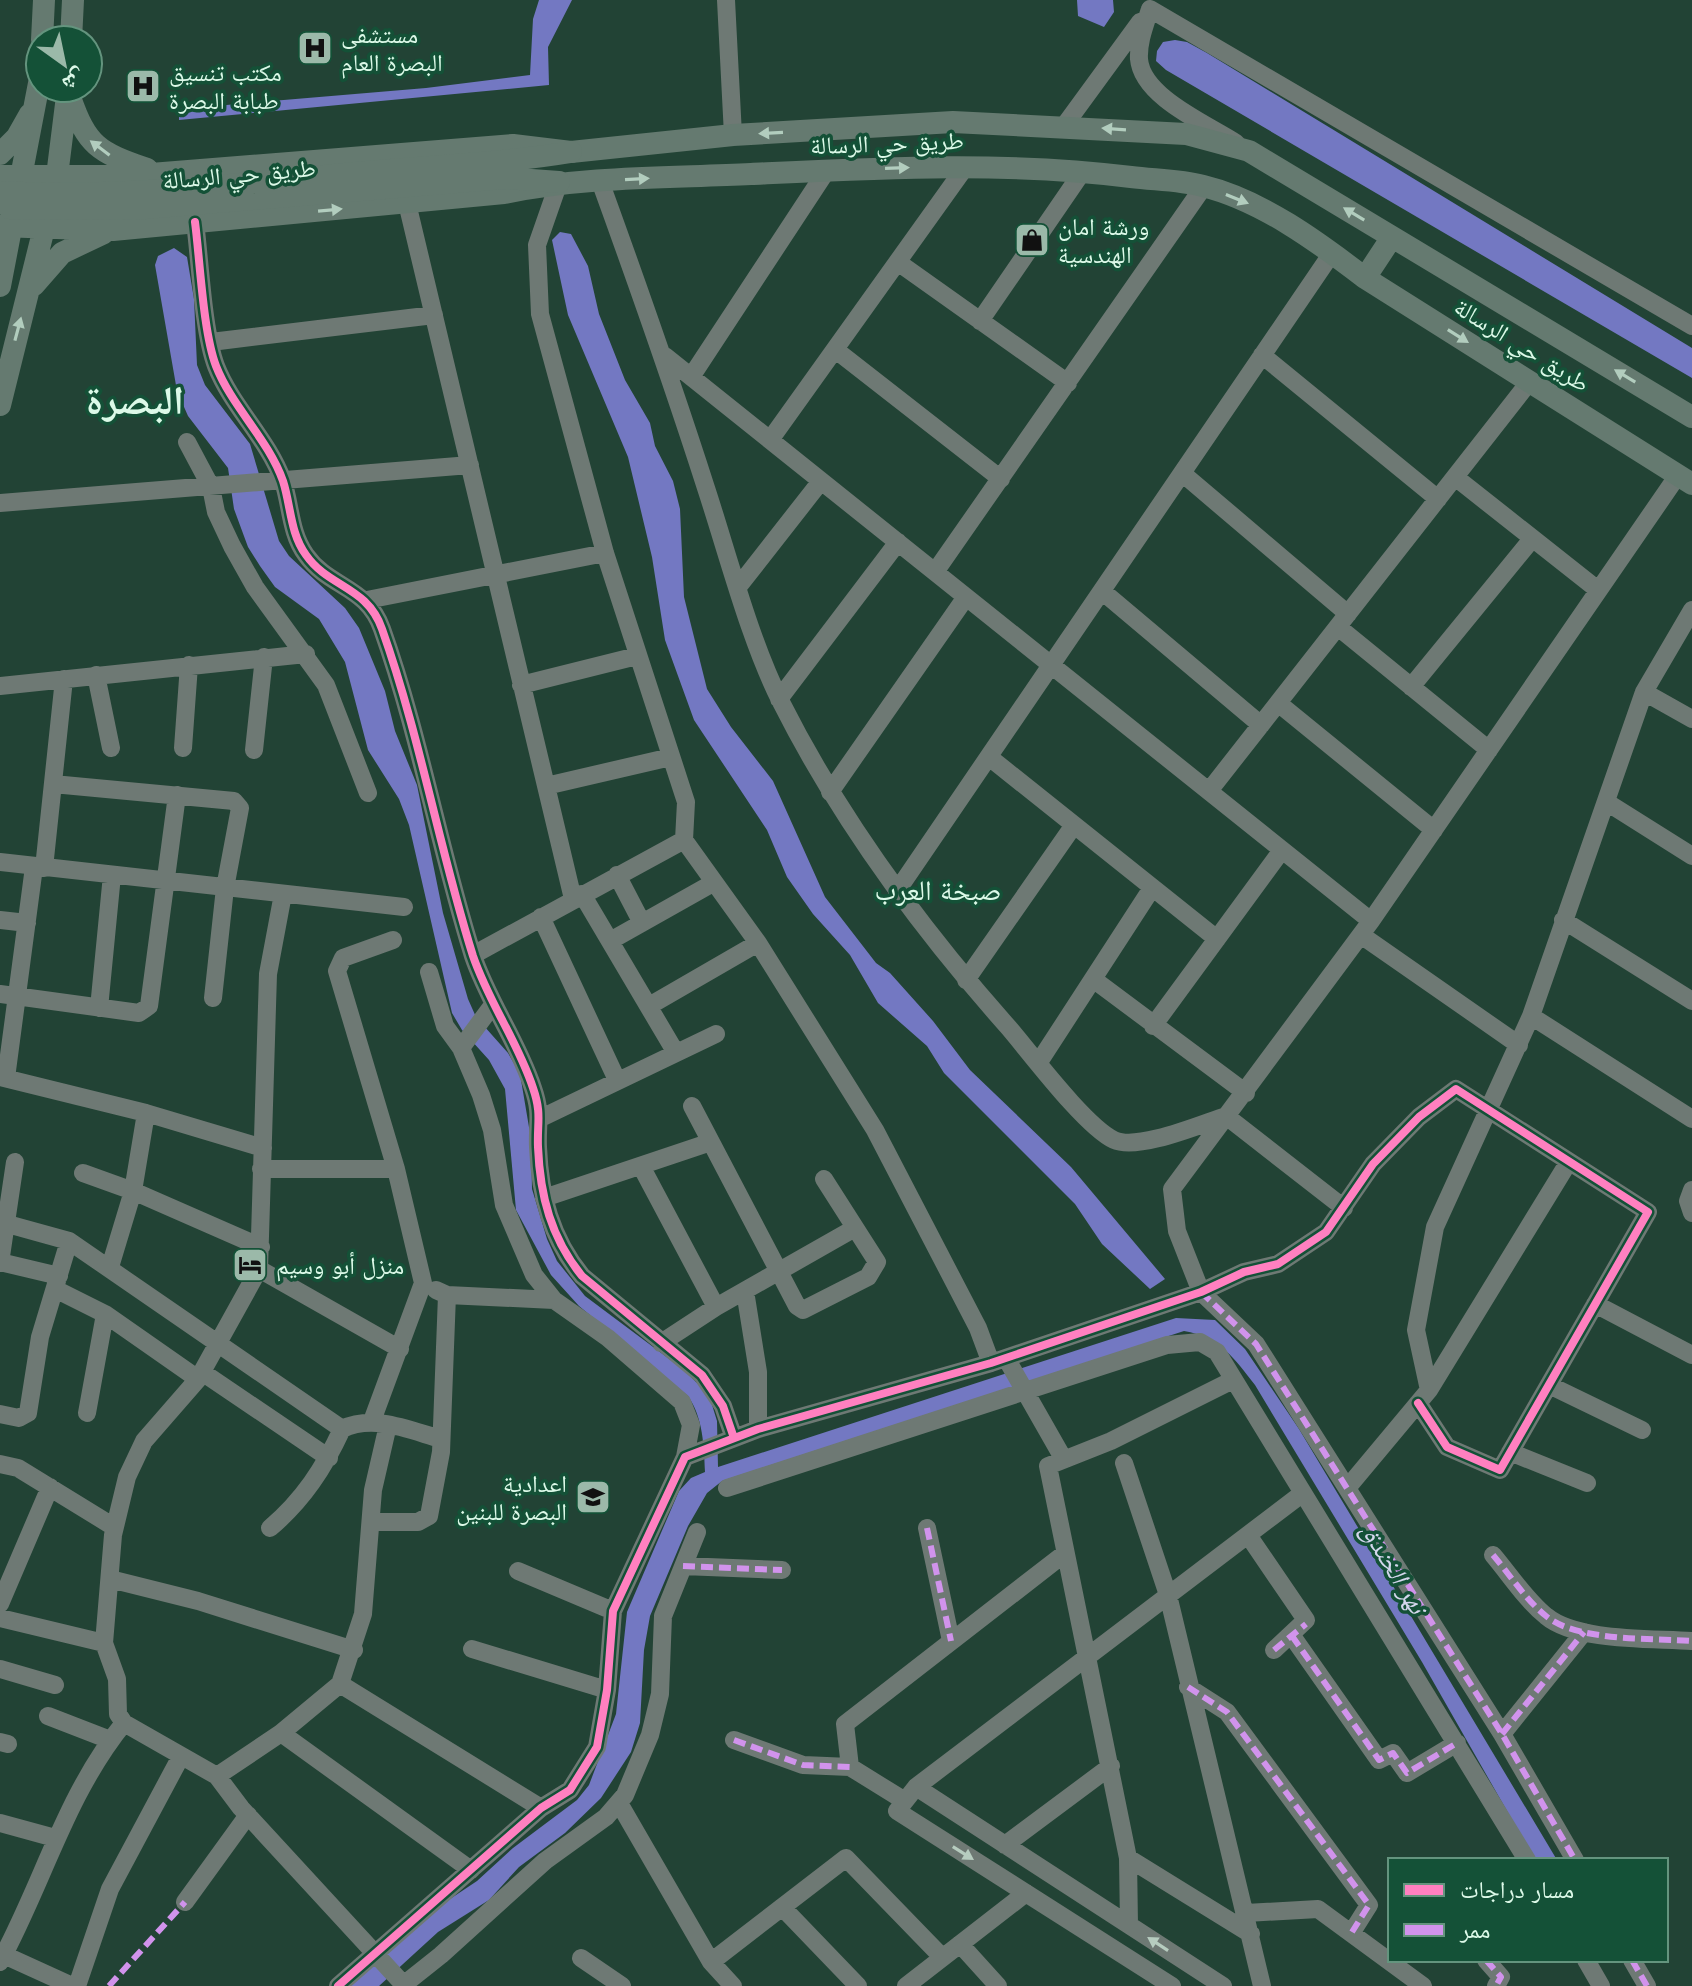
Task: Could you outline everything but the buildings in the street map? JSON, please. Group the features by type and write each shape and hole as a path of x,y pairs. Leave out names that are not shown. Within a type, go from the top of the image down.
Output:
{"main road":[{"path":"43,24 44,0"},
{"path":"72,24 73,0"},
{"path":"0,154 17,137 32,104"},
{"path":"0,286 4,220 23,176 37,104"},
{"path":"0,405 57,176 66,104"},
{"path":"74,104 91,144 117,159 159,173"},
{"name":"طريق حي الرسالة","path":"0,192 108,195 229,187 506,162 733,135 953,122 1186,134 1249,151 1692,417"},
{"name":"طريق حي الرسالة","path":"0,176 159,173 513,145 571,152"},
{"name":"طريق حي الرسالة","path":"4,220 504,178 600,181 966,166 1083,171 1204,186 1255,207 1332,253 1365,278 1685,479"},
{"path":"4,220 45,228 113,230 504,193 559,182"},
{"path":"27,297 62,253 87,239 113,230"},
{"path":"1365,278 1392,237"}],"street":[{"path":"726,0 733,135"},
{"path":"1064,126 1152,5"},
{"path":"1152,5 1139,53 1147,83 1163,98 1249,151"},
{"path":"1152,5 1692,326"},
{"path":"770,440 837,351 966,166"},
{"path":"691,377 827,170"},
{"path":"980,321 1083,171"},
{"path":"600,181 664,355 738,587 779,699 830,792 897,891 966,980 1086,1115 1115,1140 1141,1142 1226,1116"},
{"path":"559,182 537,245 540,314 605,553 686,802 684,840 758,943 875,1130 978,1328 1024,1392 1063,1458"},
{"path":"935,572 1204,186"},
{"path":"407,203 521,685 578,897 610,941 676,1053"},
{"path":"195,222 211,342 221,376 275,481 295,538 319,569 367,600 381,626 415,735 487,1011 523,1061 541,1118 538,1142 548,1218 566,1256 604,1297 702,1375 713,1389 727,1441"},
{"path":"897,891 1332,253"},
{"path":"899,263 1068,383"},
{"path":"211,342 434,315"},
{"path":"837,351 1001,479"},
{"path":"664,355 1282,850 1366,928 1519,1045"},
{"path":"1262,355 1438,499"},
{"path":"1209,791 1530,381"},
{"path":"187,442 217,486 216,512 255,587 326,685 368,793"},
{"path":"0,503 470,465"},
{"path":"1182,473 1343,620 1411,687 1489,750"},
{"path":"1455,477 1598,590"},
{"path":"1574,1858 1502,1734 1256,1344 1201,1292 1177,1231 1172,1189 1366,928 1598,590 1685,479"},
{"path":"738,587 821,481"},
{"path":"1411,687 1532,539"},
{"path":"779,699 898,542"},
{"path":"367,600 605,553"},
{"path":"1102,591 1261,725"},
{"path":"830,792 966,597"},
{"path":"691,1455 758,1429 1002,1362 1201,1292 1244,1272 1278,1264 1326,1232 1373,1164 1419,1117 1456,1089 1487,1110 1568,1163 1648,1212 1500,1470 1447,1447 1423,1397 1416,1330 1435,1227 1487,1110 1531,1016 1563,920 1608,803 1644,692 1692,610"},
{"path":"0,686 306,654"},
{"path":"521,685 637,656"},
{"path":"254,750 264,657"},
{"path":"183,748 189,665"},
{"path":"96,675 111,748"},
{"path":"64,679 53,784 39,868 9,995 3,1078 146,1113 263,1148"},
{"path":"1644,692 1692,719"},
{"path":"1278,703 1434,830"},
{"path":"546,786 671,757"},
{"path":"989,757 1217,939"},
{"path":"53,784 234,801 240,808 241,817 225,888 213,998"},
{"path":"9,995 139,1013 149,1006 177,795"},
{"path":"1608,803 1692,856"},
{"path":"966,980 1074,825"},
{"path":"473,955 684,840"},
{"path":"1153,1026 1282,850"},
{"path":"0,862 404,907"},
{"path":"99,1008 112,875"},
{"path":"617,875 642,923"},
{"path":"610,941 713,883"},
{"path":"1039,1062 1152,888"},
{"path":"283,894 268,974 259,1269 200,1376 144,1441 127,1477 114,1527 104,1643 117,1679 118,1714 124,1723 180,1758 217,1776 248,1815 403,1984 545,1861 619,1803 650,1735 661,1681 663,1616 697,1532"},
{"path":"541,917 617,1080"},
{"path":"0,920 27,923"},
{"path":"1563,920 1692,1001"},
{"path":"217,1776 281,1733 340,1684 354,1650 363,1614 380,1423 400,1349 423,1283 396,1169 337,971 343,958 393,940"},
{"path":"649,1006 758,943"},
{"path":"338,1986 541,1808 570,1790 597,1747 607,1690 613,1611 691,1455 691,1425 682,1402 608,1338 554,1300 534,1275 504,1205 492,1130 464,1044 445,1026 429,972"},
{"path":"1093,979 1246,1093"},
{"path":"464,1044 487,1011"},
{"path":"1531,1016 1692,1119"},
{"path":"541,1118 716,1034"},
{"path":"692,1106 778,1272 797,1306 803,1310 868,1277 877,1262 824,1179"},
{"path":"110,1267 133,1191 146,1113"},
{"path":"1226,1116 1344,1208"},
{"path":"544,1198 711,1142"},
{"path":"15,1162 3,1223 0,1263 57,1282 329,1458"},
{"path":"1348,1487 1423,1397 1568,1163"},
{"path":"641,1166 716,1307"},
{"path":"261,1169 396,1169"},
{"path":"83,1173 133,1191 261,1247"},
{"path":"1692,1190 1688,1201 1692,1213"},
{"path":"3,1223 69,1241 110,1267 218,1347 342,1429"},
{"path":"661,1343 716,1307 855,1228"},
{"path":"0,1414 19,1418 28,1413 40,1337 69,1241"},
{"path":"259,1269 400,1349"},
{"path":"423,1283 447,1295 554,1300"},
{"path":"745,1291 758,1372 758,1429"},
{"path":"371,1522 425,1521 429,1516 441,1439 447,1295"},
{"path":"1595,1304 1692,1355"},
{"path":"87,1413 105,1314"},
{"path":"727,1488 1167,1345 1200,1342 1217,1352 1526,1858"},
{"path":"1129,1925 1128,1858 1048,1466 1111,1441 1233,1380"},
{"path":"1549,1385 1642,1430"},
{"path":"270,1528 296,1506 329,1458 342,1429 356,1423 380,1423 441,1439"},
{"path":"1510,1452 1587,1483"},
{"path":"1124,1463 1168,1595 1262,1986"},
{"path":"0,1464 18,1468 114,1527"},
{"path":"0,1604 50,1487"},
{"path":"906,1800 1303,1493"},
{"path":"927,1528 951,1641"},
{"path":"1248,1535 1306,1620 1274,1650"},
{"path":"0,1550 17,1559"},
{"path":"850,1767 845,1724 1064,1554"},
{"path":"1493,1555 1547,1617 1584,1632 1692,1641"},
{"path":"683,1566 782,1570"},
{"path":"518,1571 613,1611"},
{"path":"110,1579 198,1601 354,1650"},
{"path":"0,1618 104,1643"},
{"path":"1502,1734 1584,1632"},
{"path":"1292,1636 1379,1760 1393,1753 1407,1773 1457,1743"},
{"path":"472,1649 607,1690"},
{"path":"0,1669 55,1685"},
{"path":"340,1684 541,1808"},
{"path":"1188,1687 1226,1711 1369,1905 1352,1932"},
{"path":"48,1716 110,1740"},
{"path":"124,1723 110,1740 55,1838 2,1959 75,1986 110,1889 180,1758"},
{"path":"281,1733 471,1870"},
{"path":"734,1740 803,1765 850,1767 906,1800 1005,1845 1223,1986"},
{"path":"1005,1845 1111,1766"},
{"path":"906,1800 1026,1893 1169,1985"},
{"path":"619,1803 711,1962 733,1986"},
{"path":"185,1902 248,1815"},
{"path":"0,1823 55,1838"},
{"path":"711,1962 846,1858 942,1957"},
{"path":"1128,1858 1251,1934"},
{"path":"906,1986 1026,1893"},
{"path":"782,1907 858,1986"},
{"path":"1246,1913 1315,1908 1388,1959"},
{"path":"960,1944 998,1986"},
{"path":"581,1958 622,1986"},
{"path":"1391,1962 1423,1986"},
{"path":"1488,1962 1501,1977 1496,1986"},
{"path":"1587,1962 1601,1986"},
{"path":"1633,1962 1647,1986"}],"water":[{"path":"539,0 572,0 548,47 549,85 179,120 179,109 426,88 530,75 533,19"},
{"path":"1077,0 1113,0 1114,12 1104,27 1078,16"},
{"path":"1163,42 1187,42 1207,53 1692,348 1692,378 1166,70 1156,61 1157,51"},
{"path":"560,232 571,234 588,266 599,314 625,380 650,423 655,446 673,481 680,509 684,597 707,689 731,727 773,781 825,897 876,963 890,973 933,1021 970,1070 1071,1167 1165,1279 1150,1289 1102,1244 1075,1204 944,1073 927,1046 878,1003 850,955 813,914 787,877 767,830 694,720 665,640 652,557 628,457 568,315 552,240"},
{"path":"174,248 187,257 194,299 197,365 205,385 250,444 279,541 289,556 345,608 359,628 385,691 395,731 417,785 443,913 468,999 476,1017 508,1053 520,1074 531,1139 532,1189 557,1261 585,1296 684,1370 709,1395 717,1421 718,1467 1176,1318 1215,1320 1245,1349 1299,1429 1556,1858 1534,1858 1422,1662 1255,1385 1225,1350 1207,1338 1184,1331 722,1481 707,1493 688,1526 650,1616 644,1650 640,1723 631,1752 601,1798 565,1833 519,1867 489,1900 438,1932 379,1986 349,1986 441,1905 477,1881 513,1848 577,1800 589,1785 616,1714 627,1612 679,1491 691,1478 705,1472 703,1442 697,1413 688,1396 579,1306 551,1275 516,1210 505,1089 489,1060 462,1030 452,1013 409,825 399,799 368,750 345,662 319,619 275,587 260,566 248,547 234,509 228,468 188,416 177,391 155,265 158,256"}],"marked path":[{"path":"1201,1292 1256,1344 1502,1734 1574,1858"},
{"path":"927,1528 951,1641"},
{"path":"1493,1555 1532,1603 1560,1624 1596,1635 1692,1641"},
{"path":"683,1566 782,1570"},
{"path":"1274,1650 1306,1624"},
{"path":"1502,1734 1584,1632"},
{"path":"1292,1636 1379,1760 1393,1753 1407,1773 1457,1743"},
{"path":"1188,1687 1227,1712 1369,1905 1352,1932"},
{"path":"734,1740 803,1765 850,1767"},
{"path":"109,1986 185,1902"},
{"path":"1488,1962 1501,1977 1496,1986"},
{"path":"1633,1962 1647,1986"}],"cycle path":[{"path":"195,222 202,296 216,366 276,466 283,481 297,538 306,555 315,566 367,604 382,629 473,956 520,1055 536,1097 541,1182 549,1216 562,1247 582,1276 702,1375 723,1406 734,1438"},
{"path":"338,1986 541,1808 570,1790 597,1747 607,1690 613,1611 685,1457 758,1429 991,1363 1201,1292 1244,1272 1278,1264 1326,1232 1373,1164 1419,1117 1456,1089 1648,1212 1500,1470 1447,1447 1418,1403"}],"place":[{"name":"مستشفى البصرة العام","path":"315,48"},
{"name":"مكتب تنسيق طبابة البصرة","path":"143,86"},
{"name":"ورشة امان الهندسية","path":"1032,240"},
{"name":"منزل أبو وسيم","path":"250,1265"},
{"name":"اعدادية البصرة للبنين","path":"593,1497"}],"district":[{"name":"البصرة","path":"135,400"},
{"name":"صبخة العرب","path":"938,890"}],"water label":[{"name":"نهر الخندق","path":"1394,1568"}]}
